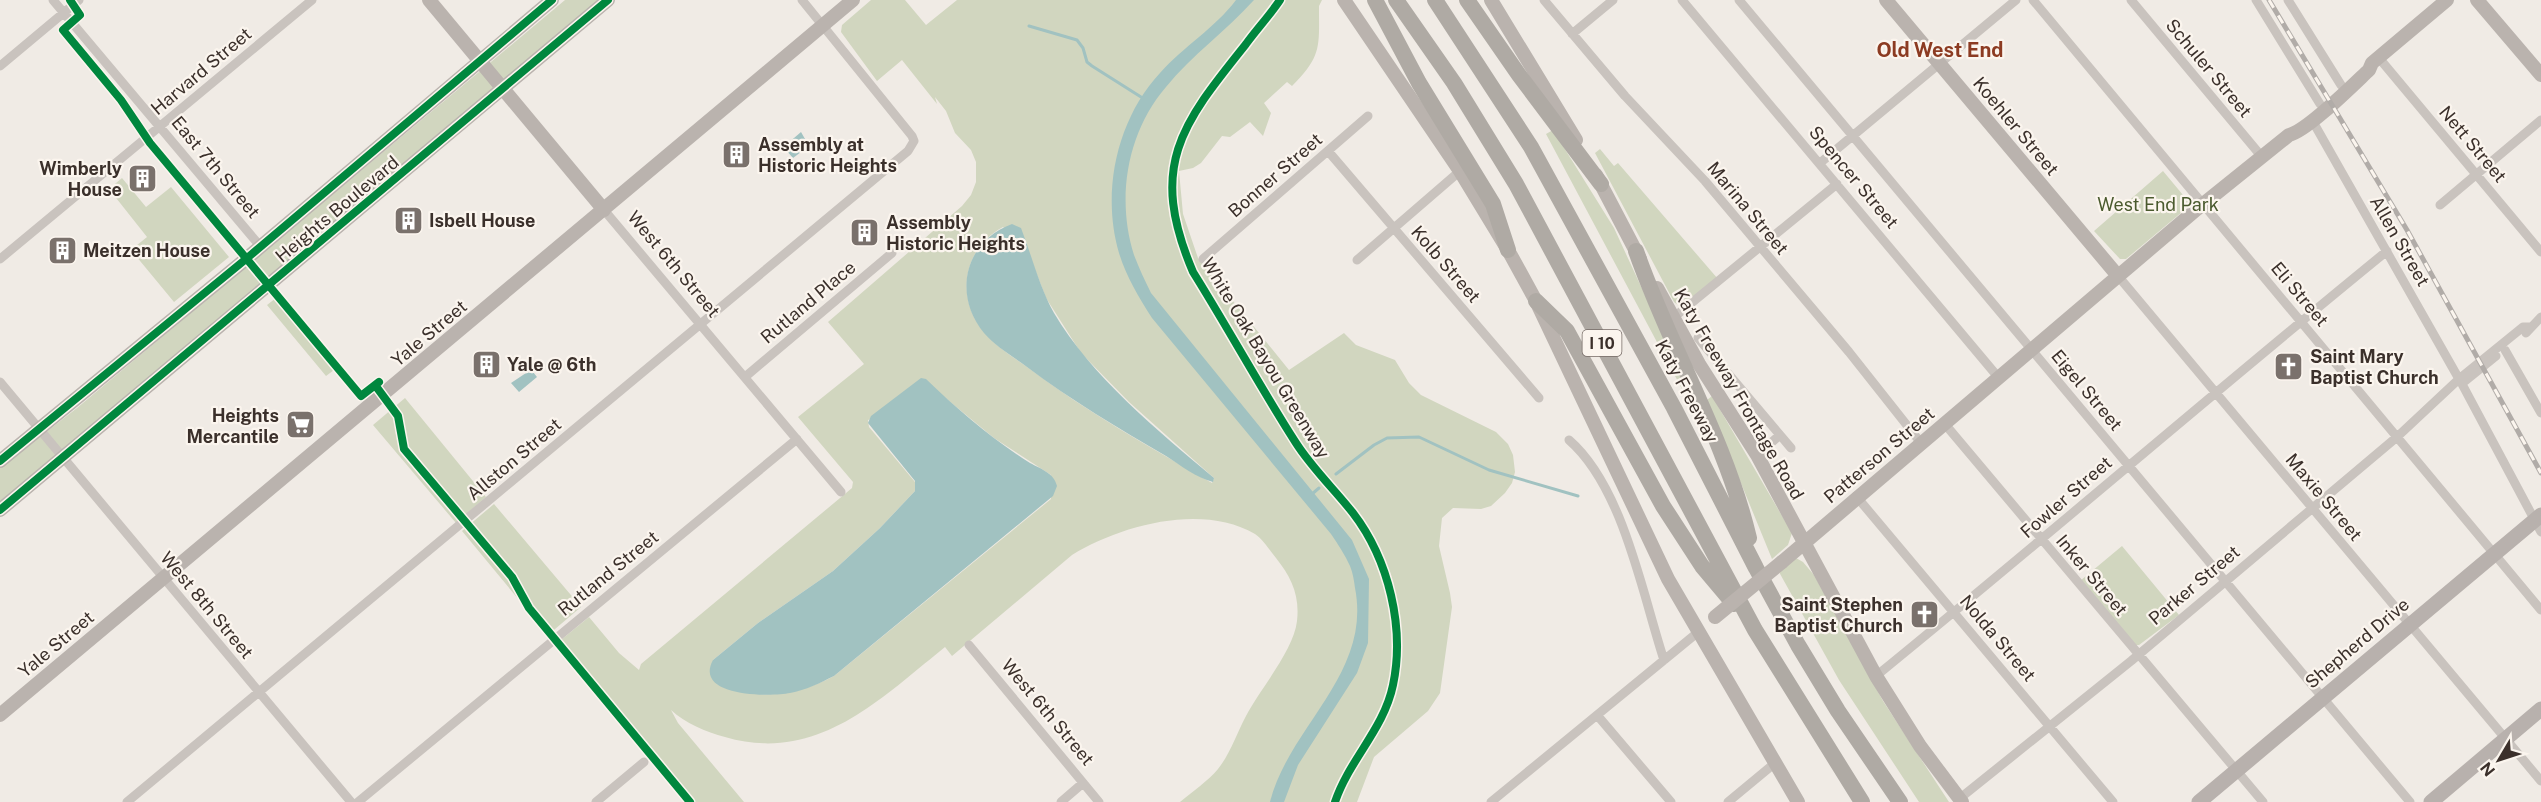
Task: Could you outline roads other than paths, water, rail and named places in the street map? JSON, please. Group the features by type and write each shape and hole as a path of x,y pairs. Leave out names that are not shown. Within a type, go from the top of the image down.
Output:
{"highway":[{"path":"1375,0 1419,83 1493,204 1508,250"},
{"name":"I 10","path":"1396,0 1454,83 1516,184 1755,630 1862,802"},
{"name":"Katy Freeway","path":"1435,0 1531,147 1674,408 1756,568 1838,711 1900,802"},
{"path":"1467,0 1519,75 1601,184"},
{"path":"1636,251 1653,300 1687,373 1739,497 1756,568"},
{"path":"1536,301 1567,331 1663,506 1702,566 1755,630"}],"main road":[{"name":"West 6th Street","path":"429,0 604,210"},
{"name":"Heights Boulevard","path":"0,461 552,0"},
{"name":"Heights Boulevard","path":"0,510 608,0"},
{"name":"Yale Street","path":"0,715 853,0"},
{"path":"1344,0 1356,14 1460,171 1508,250 1536,301 1653,549 1697,633 1798,802"},
{"name":"Katy Freeway Frontage Road","path":"1491,0 1601,184 1699,364 1757,455 1876,676 1920,746 1960,800"},
{"name":"Koehler Street","path":"1886,0 2118,276"},
{"name":"Patterson Street","path":"1697,633 2203,204 2289,135 2296,133 2312,120 2369,70 2375,61 2447,0"},
{"path":"2477,0 2541,75"},
{"name":"Patterson Street","path":"2289,135 2292,127 2365,65 2375,61"},
{"name":"Shepherd Drive","path":"2199,802 2494,553 2539,522"},
{"path":"2431,802 2541,709"}],"street":[{"name":"East 7th Street","path":"52,0 260,246"},
{"path":"0,66 79,0"},
{"name":"Harvard Street","path":"0,259 312,0"},
{"path":"802,0 822,26"},
{"name":"Marina Street","path":"1544,0 1625,96 1705,181 1849,352 1921,443"},
{"path":"1572,34 1613,0"},
{"name":"Spencer Street","path":"1682,0 1998,377"},
{"name":"Eigel Street","path":"1739,0 2410,802"},
{"path":"1820,162 2016,0"},
{"name":"Eli Street","path":"2033,0 2541,609"},
{"name":"Schuler Street","path":"2131,0 2262,157"},
{"path":"2256,0 2320,104"},
{"path":"2289,0 2342,85"},
{"name":"Allston Street","path":"127,802 908,151 913,144 912,136 822,26"},
{"name":"Nett Street","path":"2375,61 2476,174 2541,252"},
{"name":"Bonner Street","path":"1203,259 1368,116"},
{"name":"Allen Street","path":"2312,120 2539,522"},
{"path":"2440,205 2541,120"},
{"name":"Kolb Street","path":"1328,151 1539,398"},
{"path":"1357,260 1460,171"},
{"path":"1673,318 1838,184"},
{"name":"West 6th Street","path":"604,210 841,492"},
{"name":"Fowler Street","path":"1876,676 2387,251"},
{"name":"Rutland Place","path":"745,377 892,253"},
{"name":"Maxie Street","path":"2118,276 2541,781"},
{"name":"Parker Street","path":"2460,381 2505,350 2541,317"},
{"name":"Parker Street","path":"1960,800 2138,655 2224,580 2397,437 2523,327 2529,327"},
{"path":"1698,338 1791,448"},
{"path":"2505,350 2541,413"},
{"name":"West 8th Street","path":"0,382 351,802"},
{"name":"Inker Street","path":"1944,423 2263,802"},
{"path":"1757,455 1780,435"},
{"name":"Rutland Street","path":"358,802 797,439"},
{"path":"1569,440 1589,460 1608,495 1625,535 1664,660"},
{"name":"Nolda Street","path":"1856,496 2113,802"},
{"name":"Patterson Street","path":"1491,802 1697,633"},
{"name":"West 6th Street","path":"969,645 1099,802"},
{"path":"1597,715 1671,802"},
{"path":"596,802 644,762"},
{"path":"1728,802 1775,763"},
{"path":"1061,802 1083,783"}],"water":[{"path":"1236,0 1254,0 1176,75 1142,124 1129,167 1126,211 1134,255 1151,293 1352,540 1369,579 1368,643 1357,673 1298,765 1284,802 1270,802 1280,775 1341,673 1352,647 1357,619 1352,571 1331,534 1152,318 1133,287 1122,262 1114,230 1112,206 1113,181 1123,134 1145,91 1169,64 1218,20"},
{"path":"801,132 809,146 793,158 785,149 789,146 787,144"},
{"path":"1012,224 1021,228 1049,303 1069,336 1106,380 1149,422 1214,478 1213,482 1189,471 1078,402 1004,351 984,333 974,318 968,302 966,286 968,270 983,243 996,232"},
{"path":"529,367 537,377 519,392 511,383 526,373"},
{"path":"921,378 926,379 1002,444 1050,475 1057,486 1053,496 834,676 790,693 752,694 723,688 714,681 710,672 713,660 758,623 833,571 880,528 915,491 915,481 868,423 871,416"}],"waterway":[{"path":"1029,26 1077,40 1083,48 1087,62 1141,97"},
{"path":"1336,474 1387,438 1419,437 1489,470 1578,496"},
{"path":"1312,494 1319,488"}],"railway":[{"path":"2269,0 2407,230 2541,473"}],"place":[{"name":"Assembly at Historic Heights","path":"737,154"},
{"name":"Wimberly House","path":"143,178"},
{"name":"Isbell House","path":"408,220"},
{"name":"Assembly Historic Heights","path":"865,232"},
{"name":"Meitzen House","path":"62,250"},
{"name":"Yale @ 6th","path":"486,364"},
{"name":"Saint Mary Baptist Church","path":"2289,366"},
{"name":"Heights Mercantile","path":"300,425"},
{"name":"Saint Stephen Baptist Church","path":"1924,614"}],"district":[{"name":"Old West End","path":"1940,50"}],"park label":[{"name":"West End Park","path":"2158,204"}]}
